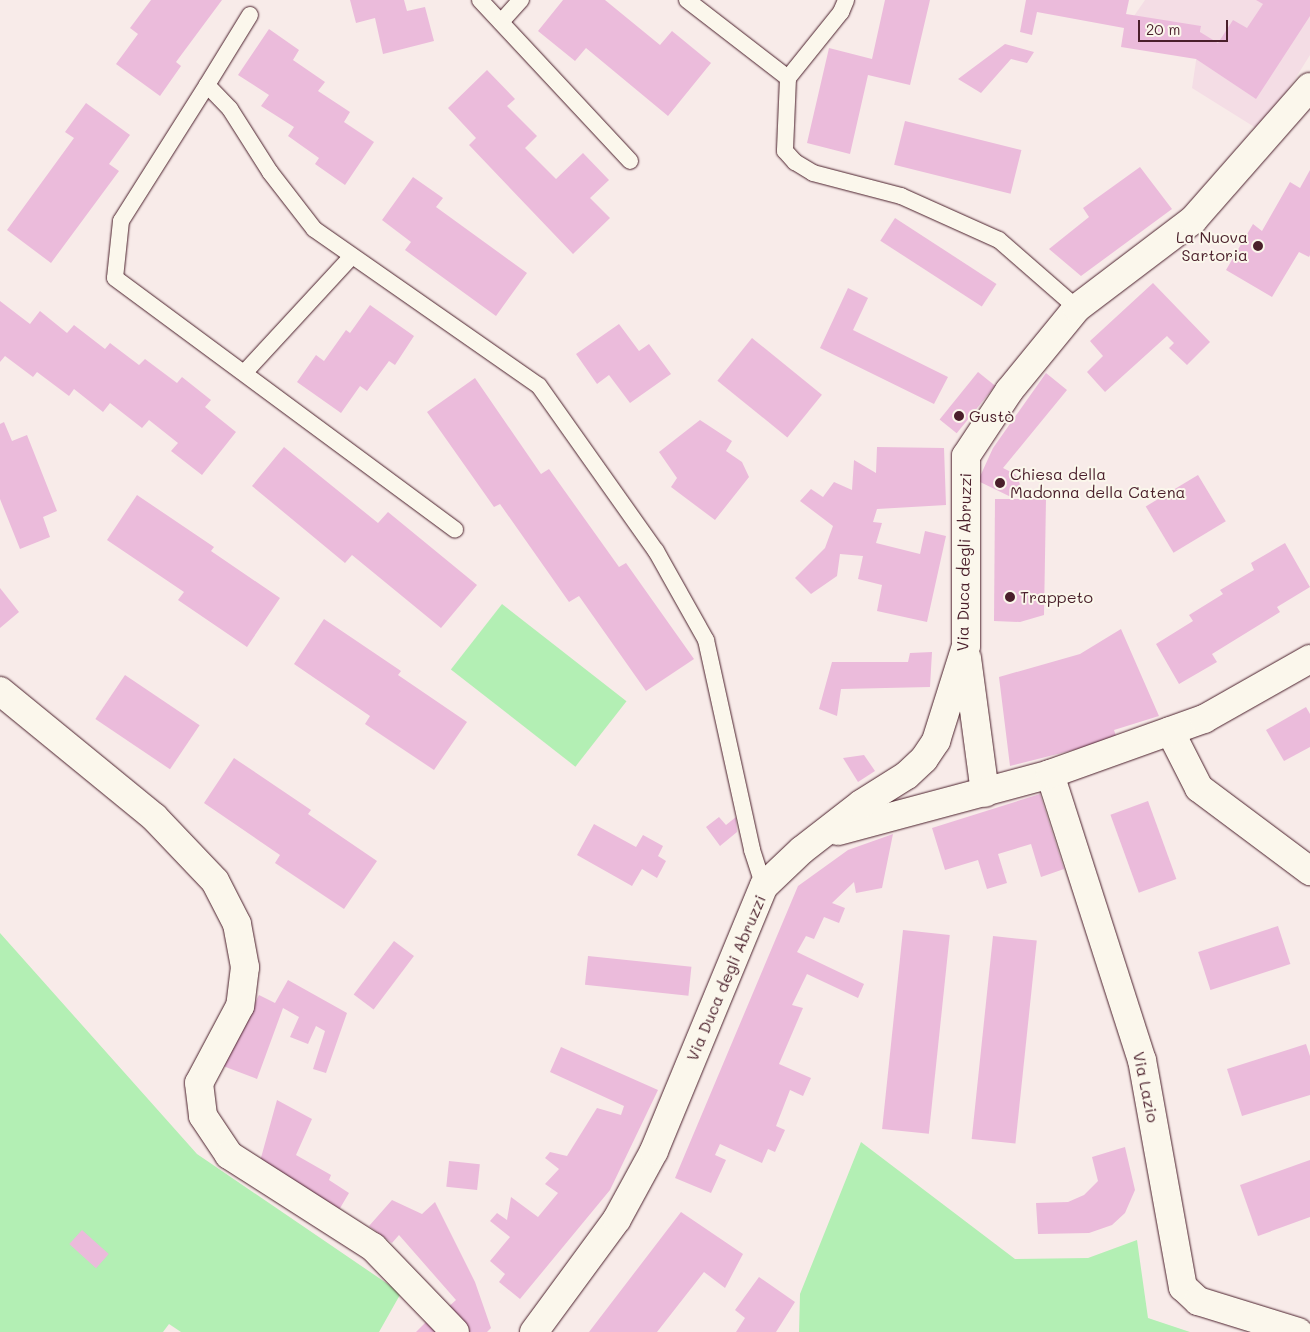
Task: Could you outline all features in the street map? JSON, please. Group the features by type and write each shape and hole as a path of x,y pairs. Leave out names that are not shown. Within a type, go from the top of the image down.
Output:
{"main road":[{"name":"Via Duca degli Abruzzi","path":"534,1332 617,1219 654,1151 764,886 785,864 924,760 945,719 966,646 966,456 1009,391 1077,308 1193,220 1310,87"},
{"path":"966,646 985,793"},
{"path":"825,835 872,819 985,793 1050,774 1204,719 1310,659"},
{"path":"0,691 154,817 215,881 237,924 245,967 240,1006 199,1082 203,1116 229,1155 373,1247 456,1332"},
{"path":"1170,731 1200,788 1310,871"},
{"name":"Via Lazio","path":"1050,774 1142,1060 1184,1287 1198,1301 1298,1332"}],"lane":[{"path":"480,0 630,161"},
{"path":"501,22 521,0"},
{"path":"687,0 788,78"},
{"path":"846,0 840,12 788,78 785,151 794,162 813,173 901,196 999,240 1077,308"},
{"path":"250,15 121,221 115,278 245,372 455,530"},
{"path":"207,85 230,109 270,172 314,229 351,257 539,386 656,551 706,640 729,732 752,850 764,886"},
{"path":"245,372 351,257"}],"shaded area":[{"path":"1145,0 1310,0 1310,55 1290,87 1256,128 1192,88 1201,27 1134,16"}],"green space":[{"path":"502,604 627,701 575,767 451,669"},
{"path":"0,933 197,1154 401,1293 379,1332 181,1332 169,1324 163,1332 0,1332"},
{"path":"861,1142 1015,1259 1088,1258 1137,1240 1148,1318 1190,1332 799,1332 800,1294"}],"building":[{"path":"151,0 222,0 176,62 181,66 160,96 116,64 138,34 130,28"},
{"path":"350,0 404,0 407,11 425,7 434,41 383,54 375,18 356,23"},
{"path":"563,0 605,0 660,45 672,31 711,63 668,116 586,48 575,61 538,31"},
{"path":"885,0 930,0 910,85 868,75 850,154 807,143 829,48 872,59"},
{"path":"1026,0 1129,0 1126,14 1201,26 1200,32 1218,43 1233,20 1247,28 1263,4 1256,0 1310,0 1310,16 1256,99 1196,59 1121,47 1124,28 1037,12 1032,35 1020,32"},
{"path":"269,29 299,50 293,60 325,82 318,91 350,112 344,122 374,142 345,185 315,164 319,158 288,136 294,127 261,106 269,95 238,75"},
{"path":"1005,44 1034,52 1027,63 1011,59 981,93 958,79"},
{"path":"487,70 515,99 507,106 537,136 525,148 556,179 583,153 609,180 590,198 610,218 573,254 469,145 476,138 448,108"},
{"path":"86,103 130,135 109,164 119,171 51,263 7,230 74,138 65,132"},
{"path":"905,121 1021,150 1011,194 894,165"},
{"path":"1140,167 1172,209 1081,276 1049,249 1089,217 1083,208"},
{"path":"1310,170 1310,255 1309,257 1299,252 1272,297 1226,270 1253,224 1262,231 1290,182 1300,188"},
{"path":"413,177 443,198 436,207 527,273 496,316 405,250 411,242 382,220"},
{"path":"895,218 996,284 982,307 880,241"},
{"path":"1153,283 1210,342 1187,365 1169,348 1174,343 1167,336 1105,392 1087,372 1103,356 1090,341"},
{"path":"848,288 868,298 853,330 948,377 934,404 820,348"},
{"path":"0,301 30,324 40,311 67,333 74,325 105,349 110,343 139,365 145,359 177,383 182,377 211,400 205,407 236,432 202,475 171,451 178,443 149,420 142,428 110,403 103,412 74,389 69,396 37,372 33,377 5,356 0,362"},
{"path":"370,305 414,336 395,365 389,361 367,391 360,386 341,413 297,382 316,355 324,361 346,330 350,333"},
{"path":"619,324 639,351 649,344 671,374 630,403 609,375 597,384 576,354"},
{"path":"752,338 822,395 787,437 717,381"},
{"path":"978,372 995,386 957,433 940,419"},
{"path":"1046,373 1067,390 1003,468 1015,474 1020,484 1011,497 978,481 993,448"},
{"path":"475,378 541,474 549,469 619,567 626,563 694,659 646,691 579,596 569,602 500,504 494,507 427,412"},
{"path":"700,420 732,441 726,451 742,462 749,477 715,520 671,487 677,478 659,452"},
{"path":"4,422 12,441 27,435 57,511 43,517 50,537 20,549 0,499 0,424"},
{"path":"284,447 378,523 388,512 477,585 441,628 352,555 345,563 252,486"},
{"path":"877,447 944,448 946,505 877,509 873,522 882,523 876,543 920,554 925,531 946,536 927,622 877,611 882,585 858,579 863,556 840,554 837,576 811,594 795,578 825,548 833,526 800,501 811,489 823,497 834,482 852,490 854,460 876,473"},
{"path":"1198,475 1226,521 1174,553 1146,506"},
{"path":"137,495 214,547 211,551 280,598 247,647 178,600 184,592 107,540"},
{"path":"995,499 1046,499 1044,615 1020,622 994,621"},
{"path":"1285,543 1310,587 1277,607 1280,612 1212,654 1217,662 1179,684 1156,644 1193,621 1189,615 1223,594 1220,590 1254,570 1251,563"},
{"path":"0,588 19,612 0,628"},
{"path":"324,619 401,671 398,675 467,722 434,770 365,724 370,716 294,664"},
{"path":"1121,629 1159,716 1114,730 1117,739 1010,766 999,677 1080,654"},
{"path":"932,652 930,687 841,689 837,716 819,709 832,662 908,662 910,653"},
{"path":"125,675 200,725 170,769 95,719"},
{"path":"1306,707 1310,714 1310,747 1284,761 1266,730"},
{"path":"864,755 875,771 858,782 843,758"},
{"path":"234,758 311,810 308,814 377,861 344,909 275,863 280,855 204,803"},
{"path":"1040,794 1064,869 1041,877 1031,844 998,854 1007,883 987,889 978,860 945,870 932,828"},
{"path":"1148,801 1176,879 1139,893 1110,815"},
{"path":"719,817 726,825 736,817 737,832 720,846 706,827"},
{"path":"594,824 636,847 643,835 663,846 658,856 666,861 657,878 642,869 632,886 577,855"},
{"path":"893,834 882,888 856,893 854,882 832,903 845,908 839,923 824,917 814,939 806,936 797,952 864,984 858,998 807,974 792,1005 803,1008 779,1064 811,1078 803,1096 790,1090 776,1126 785,1130 775,1152 768,1149 762,1163 720,1144 715,1155 726,1160 711,1193 675,1178 798,886 848,850"},
{"path":"1278,926 1290,964 1210,990 1198,952"},
{"path":"903,930 950,935 929,1134 882,1129"},
{"path":"993,936 1037,941 1015,1143 972,1139"},
{"path":"394,941 414,956 374,1010 354,995"},
{"path":"588,956 691,967 688,996 585,985"},
{"path":"288,980 347,1013 326,1073 313,1069 325,1031 316,1026 308,1044 290,1037 299,1017 283,1008 257,1079 223,1066 259,995 275,1003"},
{"path":"1306,1044 1310,1056 1310,1095 1242,1116 1227,1069"},
{"path":"561,1047 658,1090 610,1190 520,1299 499,1282 505,1274 490,1261 510,1237 490,1221 497,1213 507,1220 511,1197 538,1217 558,1193 545,1184 559,1169 545,1158 550,1152 567,1156 597,1108 621,1115 624,1106 550,1072"},
{"path":"277,1100 312,1119 296,1155 331,1175 329,1180 349,1193 336,1215 259,1165"},
{"path":"1125,1147 1135,1190 1125,1213 1112,1225 1089,1233 1038,1234 1036,1203 1068,1202 1084,1195 1098,1181 1092,1157"},
{"path":"1310,1160 1310,1217 1258,1236 1240,1185"},
{"path":"449,1161 480,1164 477,1190 446,1187"},
{"path":"392,1200 422,1214 435,1202 475,1282 491,1328 487,1332 465,1332 445,1310 456,1300 399,1235 392,1243 369,1226"},
{"path":"681,1212 743,1254 725,1288 704,1272 657,1332 589,1332"},
{"path":"82,1230 109,1254 96,1268 69,1244"},
{"path":"759,1277 795,1302 776,1332 736,1332 745,1318 735,1310"},
{"path":"426,1322 437,1332 416,1332"}],"place":[{"name":"La Nuova Sartoria","path":"1258,246"},
{"name":"Gustò","path":"959,416"},
{"name":"Chiesa della Madonna della Catena","path":"1000,483"},
{"name":"Trappeto","path":"1010,597"}]}
